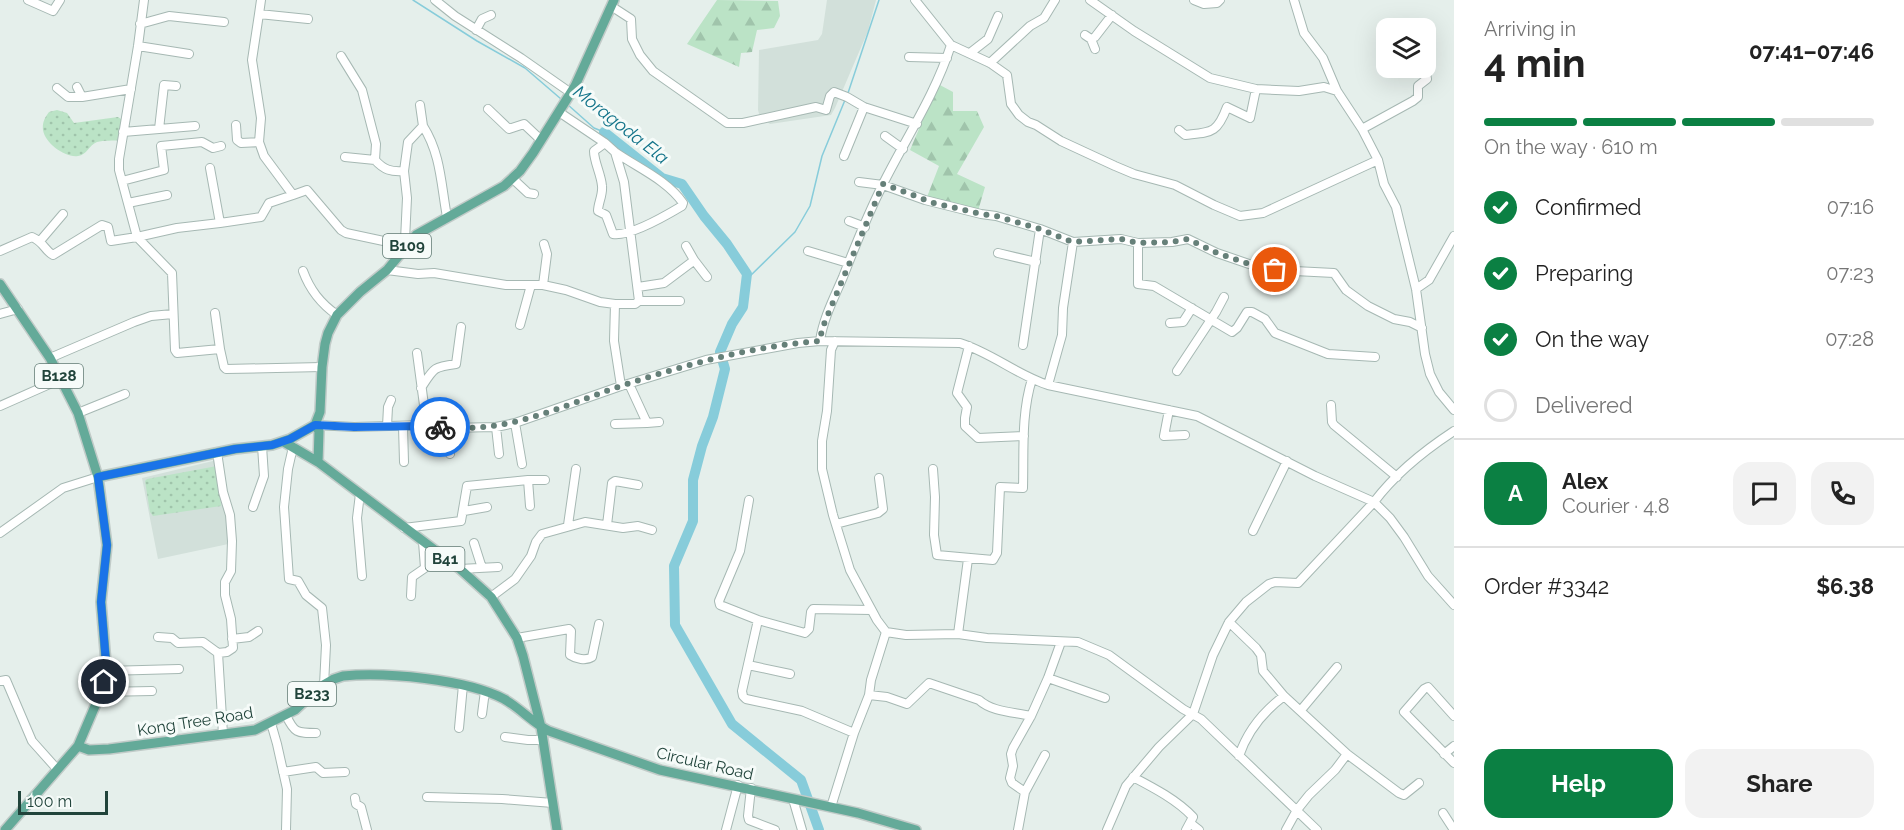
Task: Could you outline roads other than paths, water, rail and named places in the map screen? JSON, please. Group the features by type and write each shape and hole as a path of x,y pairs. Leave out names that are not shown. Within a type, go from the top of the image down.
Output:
{"main road":[{"name":"B109","path":"315,425 320,412 322,367 328,333 337,315 387,270 416,235 481,200 513,179 533,153 570,95 613,3"},
{"name":"B128","path":"0,284 50,358 78,413 98,477 107,545 101,602 106,671 101,692 78,746 5,830"},
{"path":"98,477 217,452 284,442 315,425 319,442 318,462"},
{"name":"B41","path":"284,442 318,462 460,569 491,597 517,638 541,727 557,830"},
{"name":"Kong Tree Road","path":"78,746 89,750 109,749 255,730 295,710 334,679 353,675 426,679 485,691 504,699 530,716 541,727"},
{"name":"Circular Road","path":"541,727 660,770 820,804 916,830"}],"street":[{"path":"28,0 53,11 60,0"},
{"path":"144,0 118,170 137,237 172,273 175,350 177,353 220,349"},
{"path":"261,0 252,60 261,118 259,142 264,156 293,195"},
{"path":"435,0 570,95"},
{"path":"915,0 951,45 990,63 1007,75 1011,104 1028,122 1061,141 1115,166 1134,174 1175,185 1240,216 1263,213 1378,160"},
{"path":"990,63 1030,26 1044,18 1055,0"},
{"path":"1090,0 1134,31 1210,78 1256,88 1299,91 1324,87 1337,91"},
{"path":"1194,0 1204,4 1216,3 1220,0"},
{"path":"1294,0 1304,33 1323,58 1337,91 1362,129 1378,160 1384,184 1396,207 1416,289 1420,325 1430,374 1439,392 1454,410"},
{"path":"613,3 632,19 632,39 640,55 653,71 727,123 743,123 816,106 826,110 834,92 864,107 917,124"},
{"path":"260,14 308,19"},
{"path":"477,30 482,19 491,15"},
{"path":"1095,49 1088,37 1095,37 1112,15"},
{"path":"140,24 169,16 224,22"},
{"path":"970,53 988,39 999,16"},
{"path":"820,341 822,329 848,263 883,184 917,124 951,45"},
{"path":"138,46 189,54"},
{"path":"341,56 362,90 376,144 375,160 382,169 404,171"},
{"path":"909,57 947,58"},
{"path":"1362,129 1413,101 1418,96 1418,86 1427,78"},
{"path":"159,129 164,85 176,86"},
{"path":"77,87 82,96"},
{"path":"57,88 68,97 131,89"},
{"path":"1179,130 1185,135 1215,130 1227,107 1250,118 1256,88"},
{"path":"420,105 423,126 432,139 439,159 447,217"},
{"path":"844,156 864,107"},
{"path":"488,109 509,129 524,124 541,140"},
{"path":"560,110 605,143 615,152 677,194 683,202 682,206 631,231 613,234 606,216 598,212 602,190 600,170 594,151 605,143"},
{"path":"236,125 237,140 241,143 259,142"},
{"path":"123,132 195,126"},
{"path":"407,246 405,240 407,198 404,171 408,142 423,126"},
{"path":"885,136 903,149"},
{"path":"122,181 164,170 161,146 202,142 213,148 221,146"},
{"path":"615,152 624,182 639,301"},
{"path":"345,156 375,160"},
{"path":"210,168 220,223"},
{"path":"513,179 528,193 534,194"},
{"path":"859,182 883,184 934,203 996,216 1040,229 1072,242 1121,239 1138,243 1188,239 1217,253 1275,270 1334,273 1346,290 1368,306 1394,319 1410,322 1422,328"},
{"path":"0,251 32,237 40,241 53,255 102,225 108,226 111,241 177,228 261,217 269,203 307,190 346,233 407,246"},
{"path":"128,203 167,195"},
{"path":"40,241 63,214"},
{"path":"849,221 865,227"},
{"path":"1023,345 1040,229"},
{"path":"1416,289 1429,280 1454,236"},
{"path":"1048,385 1062,335 1063,308 1072,242"},
{"path":"1138,243 1138,284 1154,286 1232,332 1247,312 1252,312 1265,319 1275,333 1328,354 1375,357"},
{"path":"543,285 547,254 544,244"},
{"path":"686,246 707,277"},
{"path":"808,251 848,263"},
{"path":"998,253 1036,262"},
{"path":"638,287 664,283 694,260"},
{"path":"387,270 418,274 435,273 506,285 543,285 600,302 615,304 635,304 639,301 680,301"},
{"path":"303,272 309,287 323,306 337,315"},
{"path":"520,325 531,285"},
{"path":"1177,371 1224,297"},
{"path":"615,304 614,340 625,385 647,423"},
{"path":"1170,323 1183,322 1192,308"},
{"path":"0,314 18,309"},
{"path":"215,313 220,349 226,369 322,367"},
{"path":"50,358 134,322 151,316 173,314"},
{"path":"421,388 437,367 456,364 461,327"},
{"path":"315,425 496,427 515,423 706,360 736,354 820,341 960,344 969,346 1048,385 1197,416 1343,489 1374,502 1390,518 1428,576 1454,605"},
{"path":"835,341 831,350 827,411 822,441 822,469 850,570 871,610 886,632 906,635 958,634 987,638 1078,642 1109,655 1183,709 1201,719 1317,830"},
{"path":"969,346 957,393 967,406 965,426 978,438 1024,436"},
{"path":"417,353 424,405 424,426"},
{"path":"0,406 61,379"},
{"path":"933,469 934,535 937,555 993,560 997,553 1000,487 1023,488 1025,410 1032,379"},
{"path":"78,413 125,394"},
{"path":"387,426 388,407 391,400"},
{"path":"1331,405 1334,425 1397,477"},
{"path":"1169,410 1164,436 1185,435"},
{"path":"615,424 659,422"},
{"path":"515,423 522,464"},
{"path":"403,426 404,462"},
{"path":"496,427 499,454"},
{"path":"447,428 450,454"},
{"path":"1107,830 1126,786 1159,747 1193,714 1212,655 1229,622 1246,602 1269,584 1298,583 1384,489 1434,444 1454,431"},
{"path":"254,507 264,476 262,446"},
{"path":"293,447 284,507 289,579 298,581 306,595 322,608 326,645 324,685"},
{"path":"158,637 172,638 178,643 203,642 218,653 227,652 233,648 231,619 225,595 225,582 231,572 230,515 223,492 217,452"},
{"path":"1253,531 1287,461"},
{"path":"568,525 576,469"},
{"path":"0,532 63,488 98,477"},
{"path":"836,524 878,513 883,509 879,478"},
{"path":"528,480 530,506"},
{"path":"404,528 461,521 467,486 545,480"},
{"path":"607,525 612,483 615,481 638,485"},
{"path":"360,494 357,518 362,576"},
{"path":"749,501 740,551 720,601 723,607 758,620 805,633 809,630 813,609 871,610"},
{"path":"464,511 487,507"},
{"path":"491,597 515,579 531,556 542,534 568,525 591,522 623,528 638,526 652,530"},
{"path":"411,596 412,577 425,568 423,542"},
{"path":"474,543 482,568"},
{"path":"958,634 968,559"},
{"path":"460,569 498,567"},
{"path":"758,620 742,691 743,696 746,699 802,711 854,733"},
{"path":"1229,622 1256,648 1261,655 1263,671 1284,696 1347,754 1402,795 1407,794 1419,783"},
{"path":"517,638 569,630 571,632 570,655 590,659 599,624"},
{"path":"232,639 249,637 258,631"},
{"path":"831,807 854,733 869,695 871,680 886,632"},
{"path":"1025,792 1012,783 1010,778 1013,766 1011,754 1048,678 1061,642"},
{"path":"218,653 223,734"},
{"path":"748,664 790,674"},
{"path":"1300,710 1337,667"},
{"path":"106,671 179,669"},
{"path":"1048,678 1105,698"},
{"path":"0,681 6,680 32,741 57,769"},
{"path":"869,695 887,697 907,704 929,683 979,700 988,706 1031,716"},
{"path":"459,728 463,685"},
{"path":"1454,716 1428,687 1404,712 1454,763"},
{"path":"101,692 152,691"},
{"path":"482,714 485,691"},
{"path":"1239,756 1250,732 1273,705 1284,696"},
{"path":"286,715 292,729 298,732 316,733"},
{"path":"271,723 286,789 286,830"},
{"path":"505,737 543,740"},
{"path":"1444,754 1454,746"},
{"path":"1286,830 1309,795 1335,770 1347,754"},
{"path":"1018,830 1025,792 1044,755"},
{"path":"283,772 316,767 323,773 345,772"},
{"path":"1133,777 1188,811 1193,817 1188,827 1199,830"},
{"path":"726,830 738,786"},
{"path":"751,788 749,820 775,830"},
{"path":"427,797 502,798 553,803"},
{"path":"355,798 356,804 361,807 367,830"},
{"path":"791,798 802,830"},
{"path":"1443,813 1454,830"}],"waterway":[{"name":"Moragoda Ela","path":"413,0 477,41 525,68 561,99"},
{"path":"848,93 879,0"},
{"path":"746,280 795,232 810,206 822,156 845,100"},
{"name":"Moragoda Ela","path":"567,104 594,128 604,132"},
{"name":"Moragoda Ela","path":"604,132 662,178 682,184 747,274 743,307 732,324 720,352 725,369 693,480 693,521 674,566 675,625 732,724 801,780 819,830"}]}
